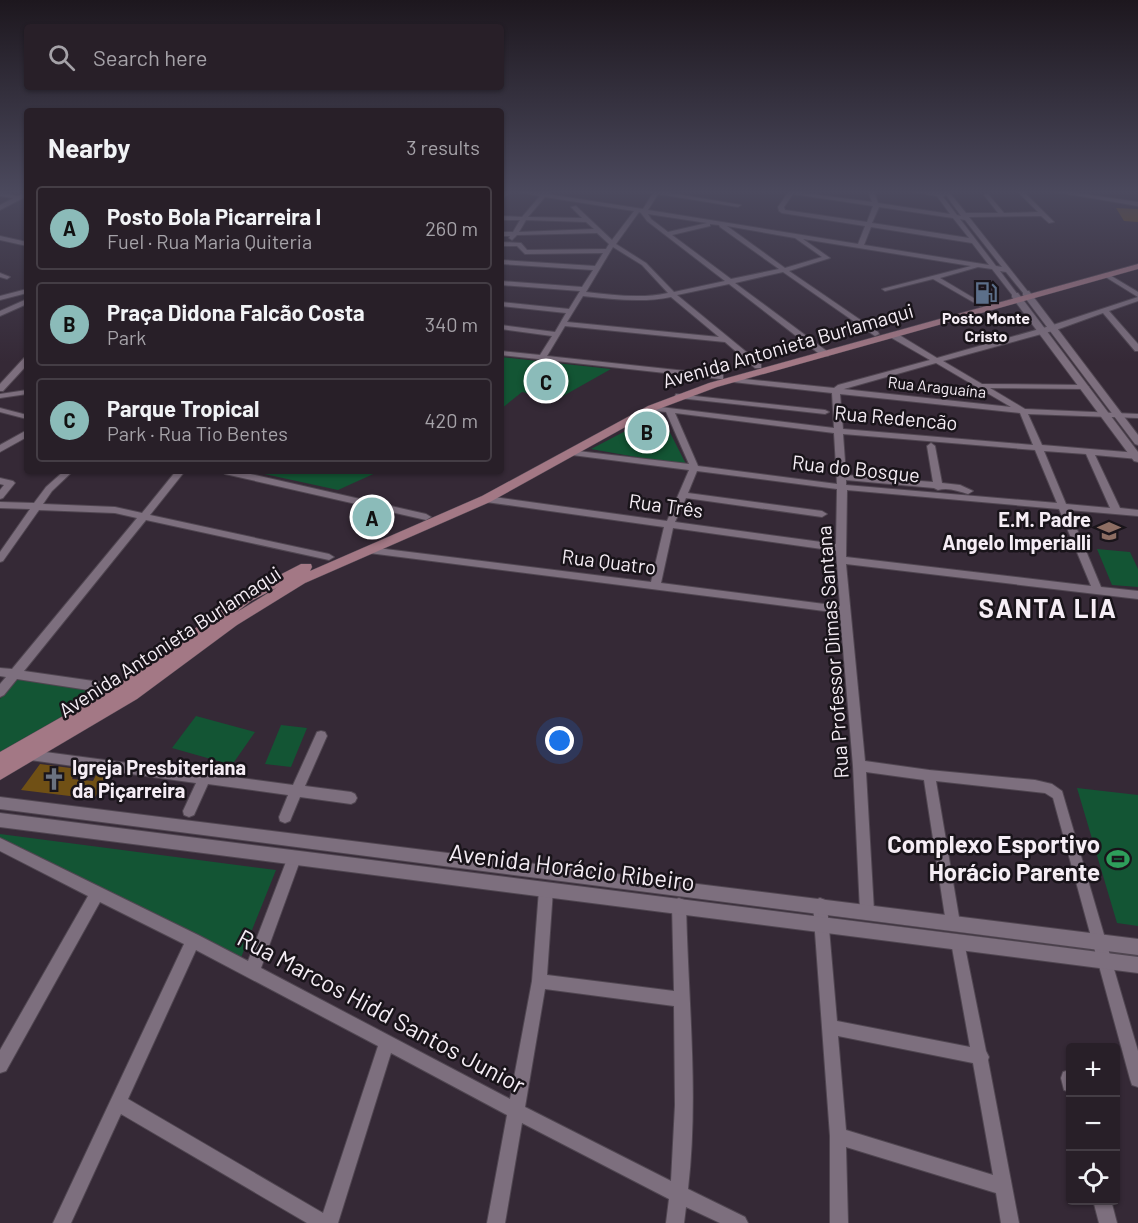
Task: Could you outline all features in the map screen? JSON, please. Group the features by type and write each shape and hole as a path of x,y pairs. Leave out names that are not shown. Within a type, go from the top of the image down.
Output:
{"main road":[{"name":"Avenida Antonieta Burlamaqui","path":"634,413 739,376 875,334 937,320 1138,261"},
{"name":"Avenida Antonieta Burlamaqui","path":"214,627 300,580 430,520 486,499 572,452 622,420 674,391 720,377 739,376 758,366 893,335 980,304 1022,296 1138,266"},
{"name":"Avenida Antonieta Burlamaqui","path":"430,520 622,420"},
{"name":"Avenida Antonieta Burlamaqui","path":"0,773 132,694 246,598 329,557 414,527"},
{"name":"Avenida Antonieta Burlamaqui","path":"0,760 121,690 193,644"}],"street":[{"path":"521,248 522,251 528,252 592,248"},
{"path":"542,358 609,248"},
{"path":"612,248 644,264 673,295 758,366"},
{"path":"685,248 822,352"},
{"path":"752,248 875,334"},
{"path":"504,283 646,300 729,283 827,258 812,248"},
{"path":"867,248 1008,270"},
{"path":"980,248 1053,328 1138,442"},
{"path":"991,248 1008,270 1042,331 1137,457"},
{"path":"504,262 597,267"},
{"path":"885,290 977,266"},
{"path":"1106,275 1138,297"},
{"path":"936,278 980,304"},
{"path":"0,298 24,292"},
{"path":"836,391 841,387 1053,328 1138,297"},
{"path":"0,314 24,302"},
{"path":"504,304 570,311"},
{"path":"1104,310 1138,349"},
{"path":"562,324 726,340"},
{"path":"504,327 556,334"},
{"path":"893,335 1023,411 1098,591"},
{"path":"504,354 720,377"},
{"path":"0,389 24,363"},
{"name":"Rua Araguaína","path":"739,376 836,391 1023,411 1138,417"},
{"path":"981,387 1085,387"},
{"name":"Rua Professor Dimas Santana","path":"836,391 842,482 841,560 859,765 867,911"},
{"path":"0,396 24,392"},
{"path":"679,396 825,412"},
{"name":"Rua Redencão","path":"652,408 839,431 1137,457"},
{"path":"0,410 24,416"},
{"path":"655,586 669,526 694,468 670,411"},
{"path":"0,449 24,435"},
{"path":"931,446 938,487"},
{"name":"Rua do Bosque","path":"572,452 694,468 842,482 971,500 1064,505 1138,513"},
{"path":"1089,452 1116,510"},
{"path":"0,559 49,489 66,474"},
{"path":"0,692 178,474"},
{"path":"238,474 430,520"},
{"path":"0,481 10,483 0,496"},
{"path":"842,482 957,487 968,491"},
{"path":"683,495 822,514"},
{"name":"Rua Três","path":"486,499 841,548"},
{"path":"0,505 115,510 329,557"},
{"name":"Rua Quatro","path":"369,550 844,610"},
{"path":"841,560 1138,595"},
{"path":"0,672 121,690"},
{"path":"285,818 321,736"},
{"path":"30,755 351,798"},
{"path":"859,765 929,775 1035,785 1053,790 1060,799 1138,1078"},
{"path":"929,775 953,923"},
{"path":"189,811 204,779"},
{"name":"Avenida Horácio Ribeiro","path":"0,803 820,905 1099,943 1138,946"},
{"name":"Avenida Horácio Ribeiro","path":"0,820 1138,965"},
{"path":"252,971 300,840"},
{"name":"Rua Marcos Hidd Santos Junior","path":"1,846 194,940 516,1111 679,1195 739,1223"},
{"path":"496,1223 539,981 546,890"},
{"path":"0,1065 98,893"},
{"path":"675,1223 679,1195 683,1092 679,905"},
{"path":"820,905 838,1136 839,1223"},
{"path":"62,1223 194,940"},
{"path":"958,942 1010,1223"},
{"path":"539,981 680,999"},
{"path":"829,1027 981,1057"},
{"path":"329,1223 387,1041"},
{"path":"118,1103 324,1223"},
{"path":"838,1136 1004,1187"},
{"path":"1103,1205 1108,1223"}],"green space":[{"path":"504,357 611,369 556,400 522,392 504,407"},
{"path":"660,413 687,466 591,449"},
{"path":"264,474 373,474 338,490"},
{"path":"1097,549 1130,552 1138,569 1138,587 1112,585"},
{"path":"16,678 101,691 103,698 0,756 0,699"},
{"path":"196,716 255,732 232,765 172,748"},
{"path":"281,725 307,728 291,767 265,764"},
{"name":"Complexo Esportivo Horácio Parente","path":"1077,788 1138,795 1138,926 1117,923"},
{"path":"0,834 276,870 240,960 0,838"}],"building":[{"name":"Igreja Presbiteriana da Piçarreira","path":"40,764 78,769 72,779 93,781 96,775 108,776 94,799 21,790"}],"place":[{"name":"Posto Monte Cristo","path":"986,293"},
{"name":"Parque Tropical","path":"546,381"},
{"name":"Praça Didona Falcão Costa","path":"647,431"},
{"name":"Posto Bola Picarreira I","path":"372,517"},
{"name":"E.M. Padre Angelo Imperialli","path":"1109,531"},
{"name":"Igreja Presbiteriana da Piçarreira","path":"54,779"},
{"name":"Complexo Esportivo Horácio Parente","path":"1118,859"}],"district":[{"name":"SANTA LIA","path":"1048,609"}]}
